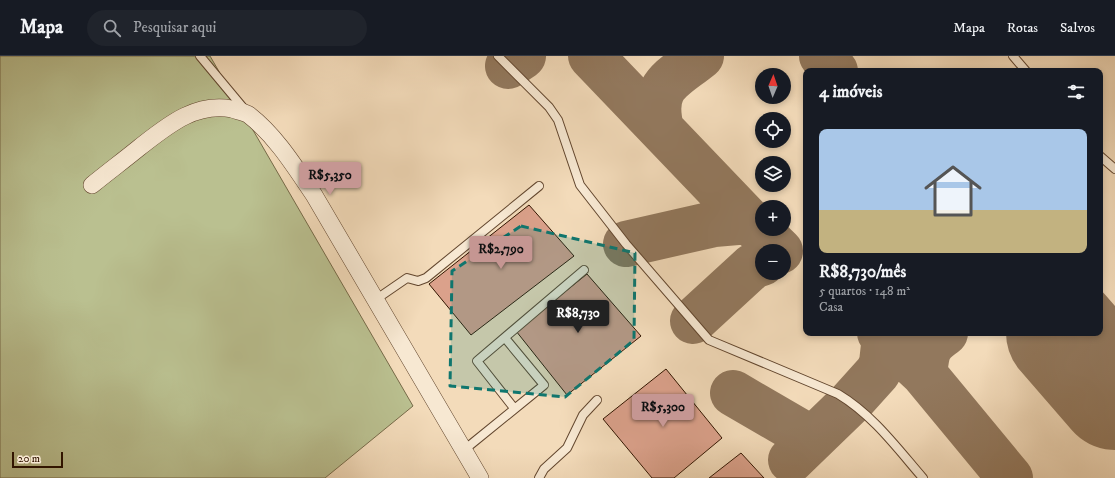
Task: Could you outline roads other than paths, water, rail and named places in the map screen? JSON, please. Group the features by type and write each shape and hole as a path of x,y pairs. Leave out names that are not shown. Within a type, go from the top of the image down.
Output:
{"street":[{"path":"92,185 159,132 184,116 213,108 228,109 248,114 273,138 300,174 480,478"}],"lane":[{"path":"200,56 248,114"},
{"path":"498,56 549,107 558,120 580,185 626,244 709,340 838,394 851,402 874,421 923,478"},
{"path":"1013,56 1023,68"},
{"path":"1103,159 1115,169"},
{"path":"375,300 407,278 418,281 426,278 539,186"},
{"path":"514,408 477,361 584,270"},
{"path":"464,450 544,385 505,338"},
{"path":"539,478 544,469 566,448 583,415 597,400"}]}
